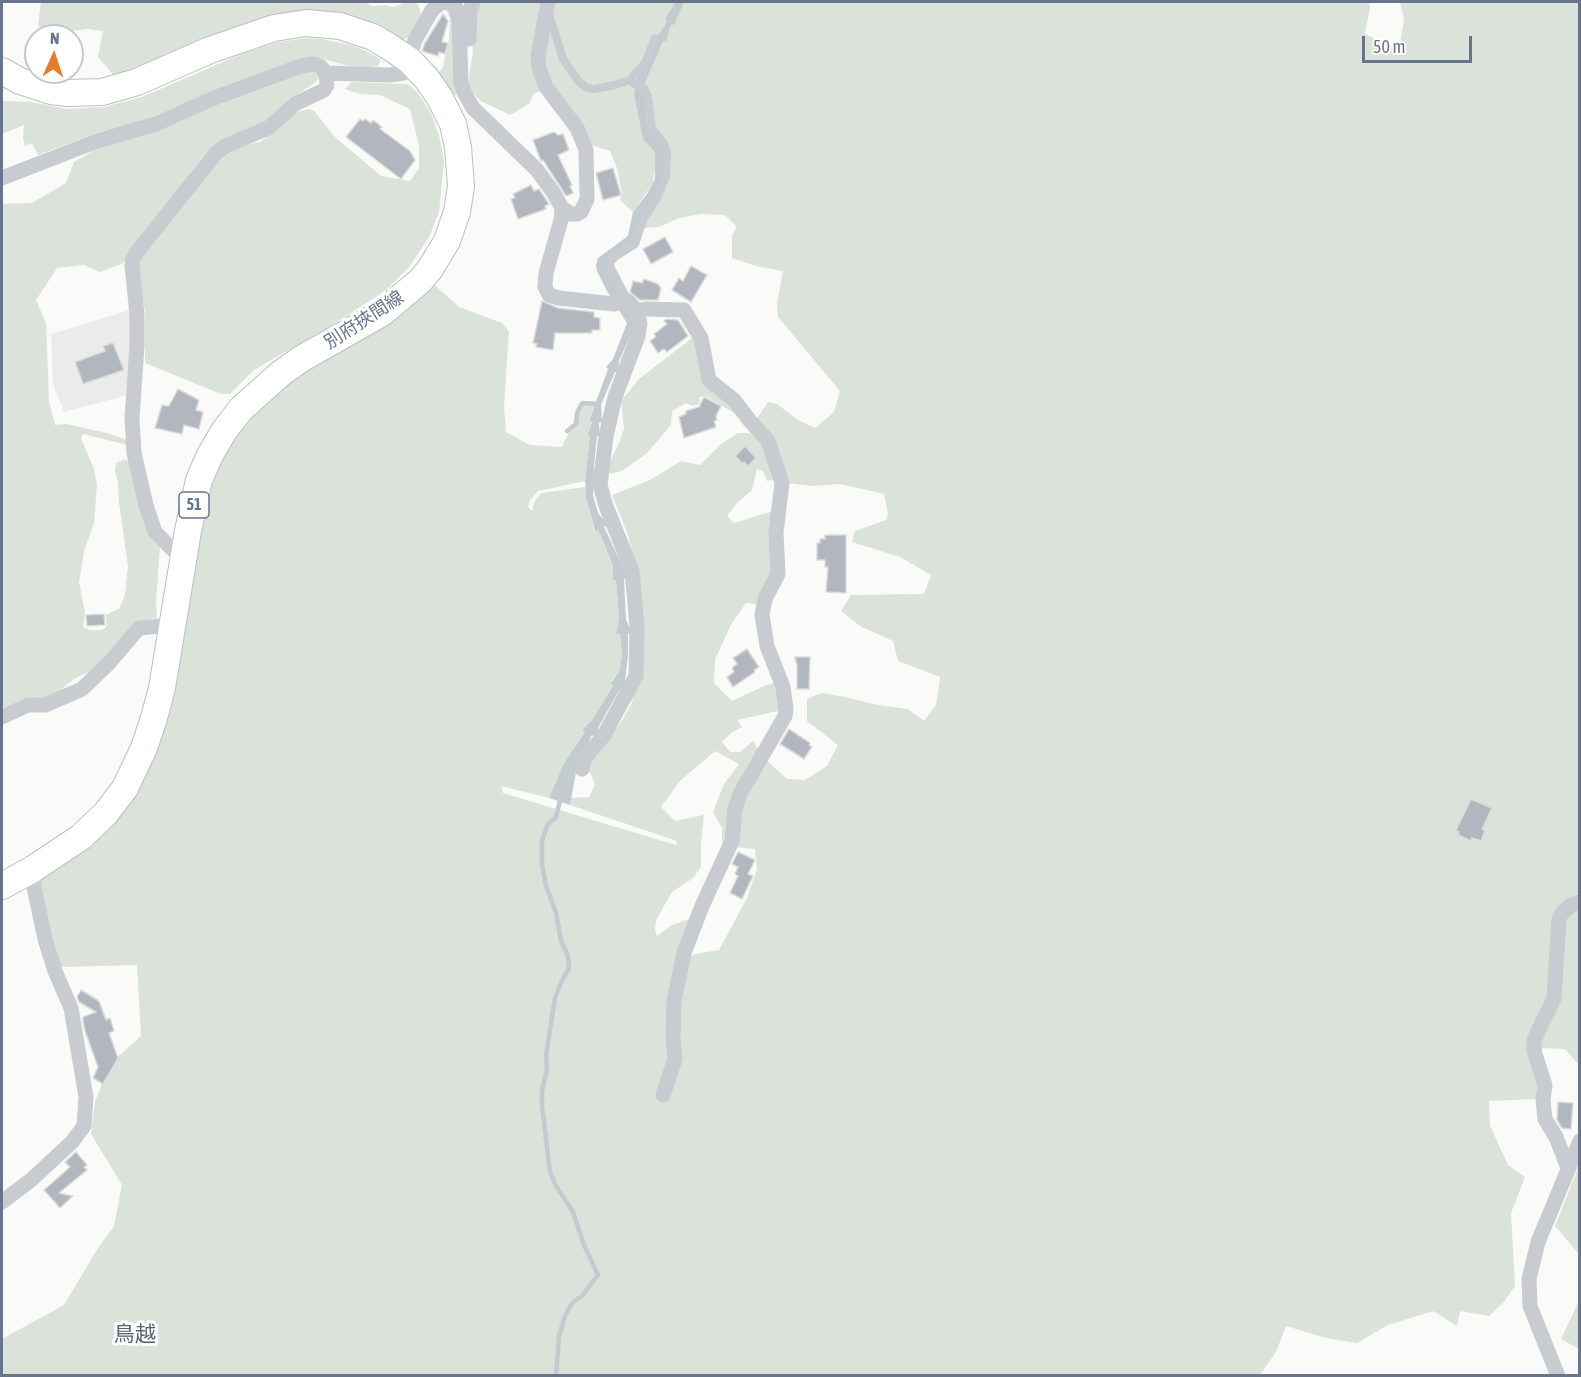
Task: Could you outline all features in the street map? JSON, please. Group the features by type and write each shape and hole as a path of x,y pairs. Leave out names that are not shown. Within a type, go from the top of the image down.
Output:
{"main road":[{"name":"別府挾間線","path":"2,71 20,81 51,91 85,94 102,92 137,82 210,50 258,33 290,24 331,25 373,37 409,60 427,79 455,99 456,135 460,159 457,212 447,241 420,281 382,314 301,359 280,374 255,396 224,431 210,454 200,480 184,554 162,688 144,748 125,788 106,813 81,837 17,878"}],"street":[{"path":"326,74 389,75 404,73 415,40 432,10 442,2 451,3 456,8 459,20 462,69 461,82 455,99 473,108 537,170 562,208 571,214 577,214 585,205 588,188 587,161 583,140 577,128 541,78 538,56 547,6"},
{"path":"462,69 470,56 469,24 472,2"},
{"path":"2,177 97,141 156,124 214,98 301,66 312,64 320,66 326,74 327,85 324,90 295,104 268,128 216,153 136,252 132,267 138,346 132,418 134,453 155,532 172,549 184,554"},
{"path":"562,208 561,220 546,273 546,291 552,297 559,298 646,309 684,310 701,338 709,380 739,406 768,441 782,483 776,532 778,574 765,599 762,615 766,646 783,687 785,716 740,794 735,809 732,841 702,906 684,953 674,1000 675,1059 663,1095"},
{"path":"582,769 585,758 604,735 636,676 637,626 632,571 600,485 606,436 615,397 638,336 640,323 626,305"},
{"path":"2,717 28,705 45,705 82,689 110,662 139,628 172,625"},
{"path":"2,1202 27,1184 72,1142 84,1126 86,1096 71,1008 55,971 45,939 34,887 17,878"},
{"path":"1568,1168 1556,1137 1545,1119 1543,1100 1545,1085 1534,1051 1534,1040 1554,998 1558,919 1570,906 1580,902"},
{"path":"1558,1376 1530,1306 1530,1279 1538,1242 1580,1141"}],"lane":[{"path":"547,6 563,59 579,82 587,88 594,89 632,82 644,88 648,95 652,129 663,142 667,152 666,176 658,196 643,220 635,244 611,261 611,270 626,305"},
{"path":"632,82 645,63 655,38"}],"shaded area":[{"path":"41,2 364,2 372,6 394,7 406,2 415,2 419,6 422,18 413,34 402,41 342,17 116,78 98,57 103,31 84,29 84,24 38,24"},
{"path":"476,2 544,2 543,90 533,94 530,103 510,115 481,101 469,89 473,52 471,25"},
{"path":"553,2 1369,2 1365,34 1399,50 1404,19 1400,2 1579,2 1579,1063 1565,1049 1543,1048 1538,1059 1541,1099 1489,1101 1490,1126 1508,1165 1525,1177 1511,1213 1515,1286 1503,1303 1489,1316 1460,1311 1457,1326 1433,1311 1388,1325 1357,1343 1326,1338 1286,1326 1276,1352 1259,1376 2,1376 2,1339 64,1305 114,1226 122,1185 91,1134 95,1102 110,1064 141,1036 137,965 61,967 41,900 40,875 120,811 214,469 236,431 270,394 431,282 459,307 502,323 509,332 504,407 506,432 530,445 562,447 569,432 577,424 577,414 581,406 583,404 594,406 589,420 592,421 588,433 590,434 585,481 538,491 530,500 528,507 532,511 541,493 585,487 594,531 598,530 613,566 613,579 616,580 619,618 616,634 620,634 622,656 619,672 611,682 613,686 592,720 582,730 585,732 564,763 549,798 501,786 503,793 676,845 677,841 570,805 571,798 589,797 595,785 587,769 606,737 620,724 631,705 639,676 637,572 628,535 612,495 650,480 681,461 700,465 721,444 738,433 749,433 761,439 777,475 767,481 763,471 757,469 752,490 736,504 727,516 734,523 776,510 775,566 761,605 746,603 732,623 715,659 714,683 732,701 778,682 782,710 737,720 742,727 722,742 730,752 740,752 753,741 763,757 787,779 805,780 827,766 838,745 807,721 807,699 822,693 845,697 908,709 924,721 936,705 940,677 898,661 893,641 860,626 841,611 851,595 924,594 931,575 900,557 852,542 855,531 886,520 888,514 884,494 840,484 812,486 787,483 757,418 768,402 777,404 798,420 815,428 834,412 840,391 778,317 777,303 783,271 760,267 732,258 732,235 737,227 725,215 701,214 679,218 659,227 642,228 662,193 652,93 648,87 632,76 615,83 588,86 581,82 564,57 551,13","holes":["715,751 739,764 724,784 713,812 722,828 722,846 755,849 757,869 747,898 719,950 695,954 678,963 693,918 672,925 657,936 656,920 672,892 693,878 701,867 704,815 675,821 661,807 680,781"]},
{"path":"676,2 684,2 674,25 671,24 666,41 663,41 644,85 647,121 663,146 663,179 655,197 641,216 633,242 615,255 606,266 634,320 634,327 619,361 618,373 615,372 601,405 602,422 599,423 600,436 597,436 593,495 598,513 608,525 604,527 628,578 624,579 626,620 632,632 628,634 624,690 620,689 599,726 596,738 592,735 584,752 577,767 570,805 549,798 564,763 585,732 582,730 592,720 613,686 611,683 619,672 622,656 620,634 616,634 619,618 616,580 613,580 613,566 606,548 598,530 595,531 586,497 585,481 590,435 588,434 592,422 589,421 608,369 606,367 613,359 627,323 607,291 596,265 598,258 628,236 633,212 655,179 655,152 643,139 634,95 638,74"},
{"path":"445,8 452,10 459,94 451,97 436,76 443,67 449,40 450,18"},
{"path":"549,18 564,63 587,90 628,82 635,87 634,95 643,139 655,152 656,162 653,183 633,212 620,200 622,193 617,168 610,151 591,145 549,83 543,63"},
{"path":"307,38 352,45 380,61 378,66 365,67 348,66 320,58 301,59 242,80 139,123 99,132 38,155 32,143 25,146 24,125 2,134 2,101 31,102 67,109 104,107 142,97 239,55 278,42"},
{"path":"306,71 320,76 316,82 289,100 259,126 230,135 216,143 141,235 124,263 100,272 84,265 57,268 36,300 46,323 49,402 55,425 67,424 107,433 127,440 128,445 83,434 81,438 94,469 97,485 94,523 84,551 79,582 85,613 83,627 90,630 102,630 107,626 106,615 120,608 125,594 128,566 115,471 116,463 125,459 129,462 145,523 152,540 160,547 157,619 153,618 137,625 93,670 74,679 58,692 48,697 25,699 2,708 2,204 32,203 66,183 74,162 103,145"},
{"path":"352,82 408,84 417,92 431,113 439,135 444,161 439,212 429,237 410,266 377,296 254,370 230,394 221,394 145,363 145,311 139,283 139,265 143,253 223,154 244,145 260,142 275,131 285,119 300,111 310,109 335,137 381,176 410,181 419,168 419,146 410,109 380,95 360,94 345,89"},
{"path":"130,310 128,395 64,412 53,384 51,334"},
{"path":"696,335 700,350 732,403 736,414 706,396 700,397 699,404 693,406 686,403 672,411 671,425 647,453 622,471 610,474 607,468 624,429 621,401 639,379"},
{"path":"1579,1166 1580,1254 1555,1226"},
{"path":"1579,1301 1579,1349 1561,1339"}],"building":[{"path":"443,14 448,21 442,42 448,43 445,54 439,52 438,56 422,51 425,43"},
{"path":"360,119 371,123 373,120 382,127 380,129 410,151 415,160 401,179 346,137"},
{"path":"554,132 558,135 563,134 569,150 558,155 572,185 570,186 573,193 566,196 543,160 541,161 533,140"},
{"path":"613,168 621,195 603,200 596,173"},
{"path":"531,185 534,191 539,189 549,204 545,206 546,209 518,219 511,199 515,198 513,194"},
{"path":"665,237 673,252 651,264 643,249"},
{"path":"691,266 707,275 691,302 672,290 679,278 683,281"},
{"path":"644,279 658,284 661,288 658,300 640,300 630,292 633,281 642,283"},
{"path":"542,301 558,308 594,312 594,317 600,318 600,330 592,330 592,333 555,333 553,350 536,347 537,344 533,343"},
{"path":"666,319 678,320 688,336 667,352 664,349 658,353 650,341 656,337 654,334 667,324 664,321"},
{"path":"113,343 124,370 83,384 75,362 105,351 103,346"},
{"path":"178,389 199,400 196,410 203,412 199,429 184,425 182,434 155,428 162,405 169,406"},
{"path":"704,397 721,406 716,416 717,420 714,421 716,427 684,438 679,417 686,414 686,411 699,407"},
{"path":"745,446 756,458 748,466 735,456"},
{"path":"825,535 846,535 846,593 826,592 828,567 825,567 825,560 817,560 817,543 820,543 820,539 825,539"},
{"path":"104,614 105,625 87,626 86,615"},
{"path":"747,649 759,667 733,687 727,677 734,672 732,668 737,664 733,658"},
{"path":"795,657 810,657 809,689 797,689"},
{"path":"789,729 810,743 812,747 804,759 780,744"},
{"path":"1471,799 1492,808 1482,829 1485,831 1481,841 1472,838 1471,841 1458,835 1459,832 1456,830"},
{"path":"738,852 755,860 748,874 753,876 742,899 730,893 738,876 735,874 738,867 732,864"},
{"path":"81,990 99,1001 106,1020 110,1018 114,1031 109,1033 118,1058 103,1084 93,1078 98,1067 83,1021 83,1017 96,1012 79,1002 77,997"},
{"path":"1558,1102 1573,1103 1571,1129 1562,1128 1557,1120"},
{"path":"76,1152 87,1165 84,1167 87,1170 59,1193 73,1196 60,1208 44,1190 70,1167 65,1162"}],"waterway":[{"path":"567,431 576,424 577,413 583,403 598,404"},
{"path":"556,1376 559,1336 565,1316 572,1303 582,1296 598,1275 584,1245 573,1212 550,1172 542,1106 542,1091 547,1070 546,1056 555,998 569,968 568,955 561,941 556,913 546,886 542,865 542,840 548,824 556,817 561,797"}],"district":[{"name":"鳥越","path":"135,1334"}]}
